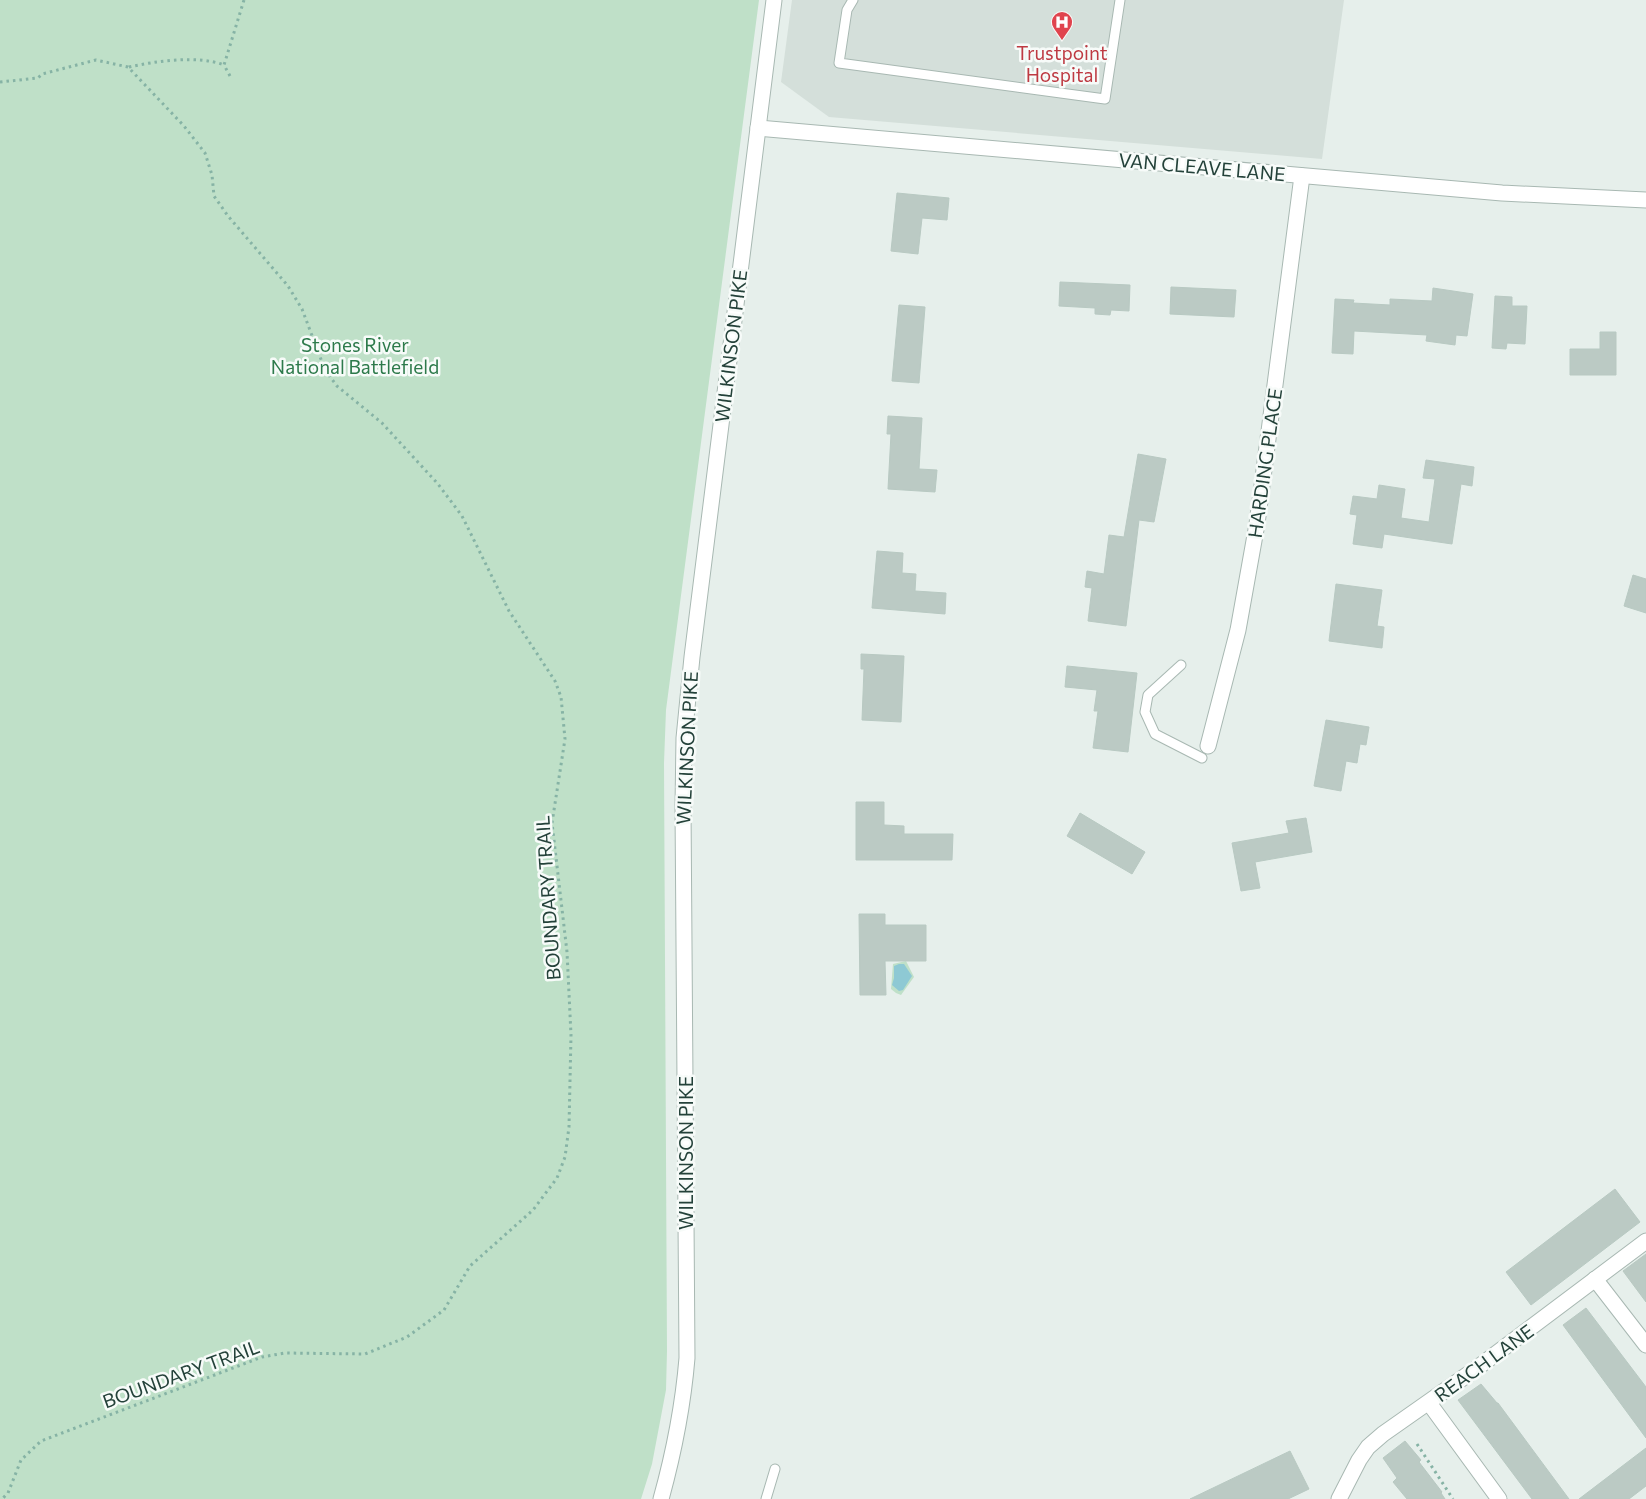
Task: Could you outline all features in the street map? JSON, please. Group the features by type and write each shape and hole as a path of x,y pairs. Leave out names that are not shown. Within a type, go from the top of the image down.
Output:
{"street":[{"name":"WILKINSON PIKE","path":"661,1499 682,1409 687,1358 684,738 703,561 774,0"},
{"name":"VAN CLEAVE LANE","path":"758,128 1502,194 1646,200"},
{"name":"HARDING PLACE","path":"1205,752 1238,630 1258,524 1302,176"},
{"name":"REACH LANE","path":"1339,1499 1359,1460 1368,1448 1383,1434 1429,1403 1646,1241"},
{"path":"1595,1279 1646,1345"},
{"path":"1429,1403 1499,1499"}],"lane":[{"path":"853,0 846,10 839,63 1104,99 1120,0"},
{"path":"1181,665 1148,694 1145,712 1155,734 1205,752"},
{"path":"766,1499 775,1469"}],"path":[{"path":"224,65 244,0"},
{"path":"0,82 38,78 42,74 96,60 128,67 152,62 194,60 216,62 224,65 230,76"},
{"name":"BOUNDARY TRAIL","path":"2,1499 8,1493 21,1460 41,1441 262,1357 284,1353 365,1354 407,1337 444,1310 470,1266 533,1210 557,1178 565,1157 570,1128 571,1035 568,952 552,823 565,739 562,697 555,680 509,611 462,516 438,484 382,423 337,386 325,370 302,309 288,286 228,216 214,196 212,175 205,153 184,126 128,67"},
{"path":"1417,1444 1453,1499"}],"shaded area":[{"name":"Trustpoint Hospital","path":"792,0 1344,0 1322,159 829,117 781,82"}],"green space":[{"name":"Stones River National Battlefield","path":"0,0 759,0 666,710 664,763 666,1390 652,1464 641,1499 0,1499"},
{"path":"906,961 914,977 901,995 891,989 893,964"}],"water":[{"path":"904,964 912,976 903,990 899,991 892,985 894,966"}],"building":[{"path":"897,193 949,198 947,220 922,218 918,254 891,251"},
{"path":"1060,282 1130,285 1129,311 1111,310 1110,315 1095,314 1095,308 1059,306"},
{"path":"1171,287 1236,290 1234,317 1170,314"},
{"path":"1433,288 1473,294 1467,336 1456,335 1455,345 1426,341 1427,335 1354,331 1353,354 1332,353 1335,299 1354,300 1353,303 1390,305 1390,299 1432,301"},
{"path":"1495,296 1512,297 1512,306 1527,306 1525,344 1507,343 1506,349 1492,348"},
{"path":"899,305 925,307 919,383 892,381"},
{"path":"1600,332 1616,332 1616,375 1570,375 1570,349 1600,349"},
{"path":"888,416 922,418 919,469 937,470 935,492 888,489 891,434 887,434"},
{"path":"1138,454 1166,459 1154,522 1139,520 1126,626 1088,621 1092,588 1085,587 1087,571 1104,574 1109,535 1124,537"},
{"path":"1426,460 1474,467 1472,486 1461,484 1452,544 1384,534 1382,548 1353,544 1357,515 1350,514 1353,496 1377,499 1379,485 1405,489 1401,518 1429,522 1435,479 1423,478"},
{"path":"877,551 903,553 902,573 916,574 915,591 946,593 945,614 872,608"},
{"path":"1633,575 1646,579 1646,613 1624,606"},
{"path":"1336,584 1382,590 1377,626 1384,627 1382,648 1329,641"},
{"path":"861,654 904,656 901,722 862,720 864,669 861,669"},
{"path":"1067,666 1137,673 1128,752 1093,748 1098,711 1094,711 1097,690 1065,687"},
{"path":"1326,720 1369,727 1366,745 1360,744 1357,763 1346,761 1341,791 1314,786"},
{"path":"856,802 884,802 884,825 904,826 904,834 953,834 952,860 856,860"},
{"path":"1080,813 1145,852 1132,874 1067,836"},
{"path":"1306,818 1312,852 1255,862 1260,888 1241,891 1232,843 1289,833 1286,821"},
{"path":"859,914 885,914 885,925 926,925 926,961 885,961 886,995 860,995"},
{"path":"1615,1189 1640,1222 1531,1305 1506,1272"},
{"path":"1646,1254 1646,1302 1623,1271"},
{"path":"1586,1308 1646,1387 1646,1438 1563,1325"},
{"path":"1481,1384 1498,1403 1569,1499 1532,1499 1458,1400"},
{"path":"1405,1441 1421,1460 1419,1462 1442,1492 1445,1499 1407,1499 1393,1482 1397,1478 1383,1458"},
{"path":"1646,1448 1646,1486 1629,1499 1579,1499"},
{"path":"1290,1451 1309,1489 1288,1499 1190,1499"}],"place":[{"name":"Trustpoint Hospital","path":"1062,41"}]}
